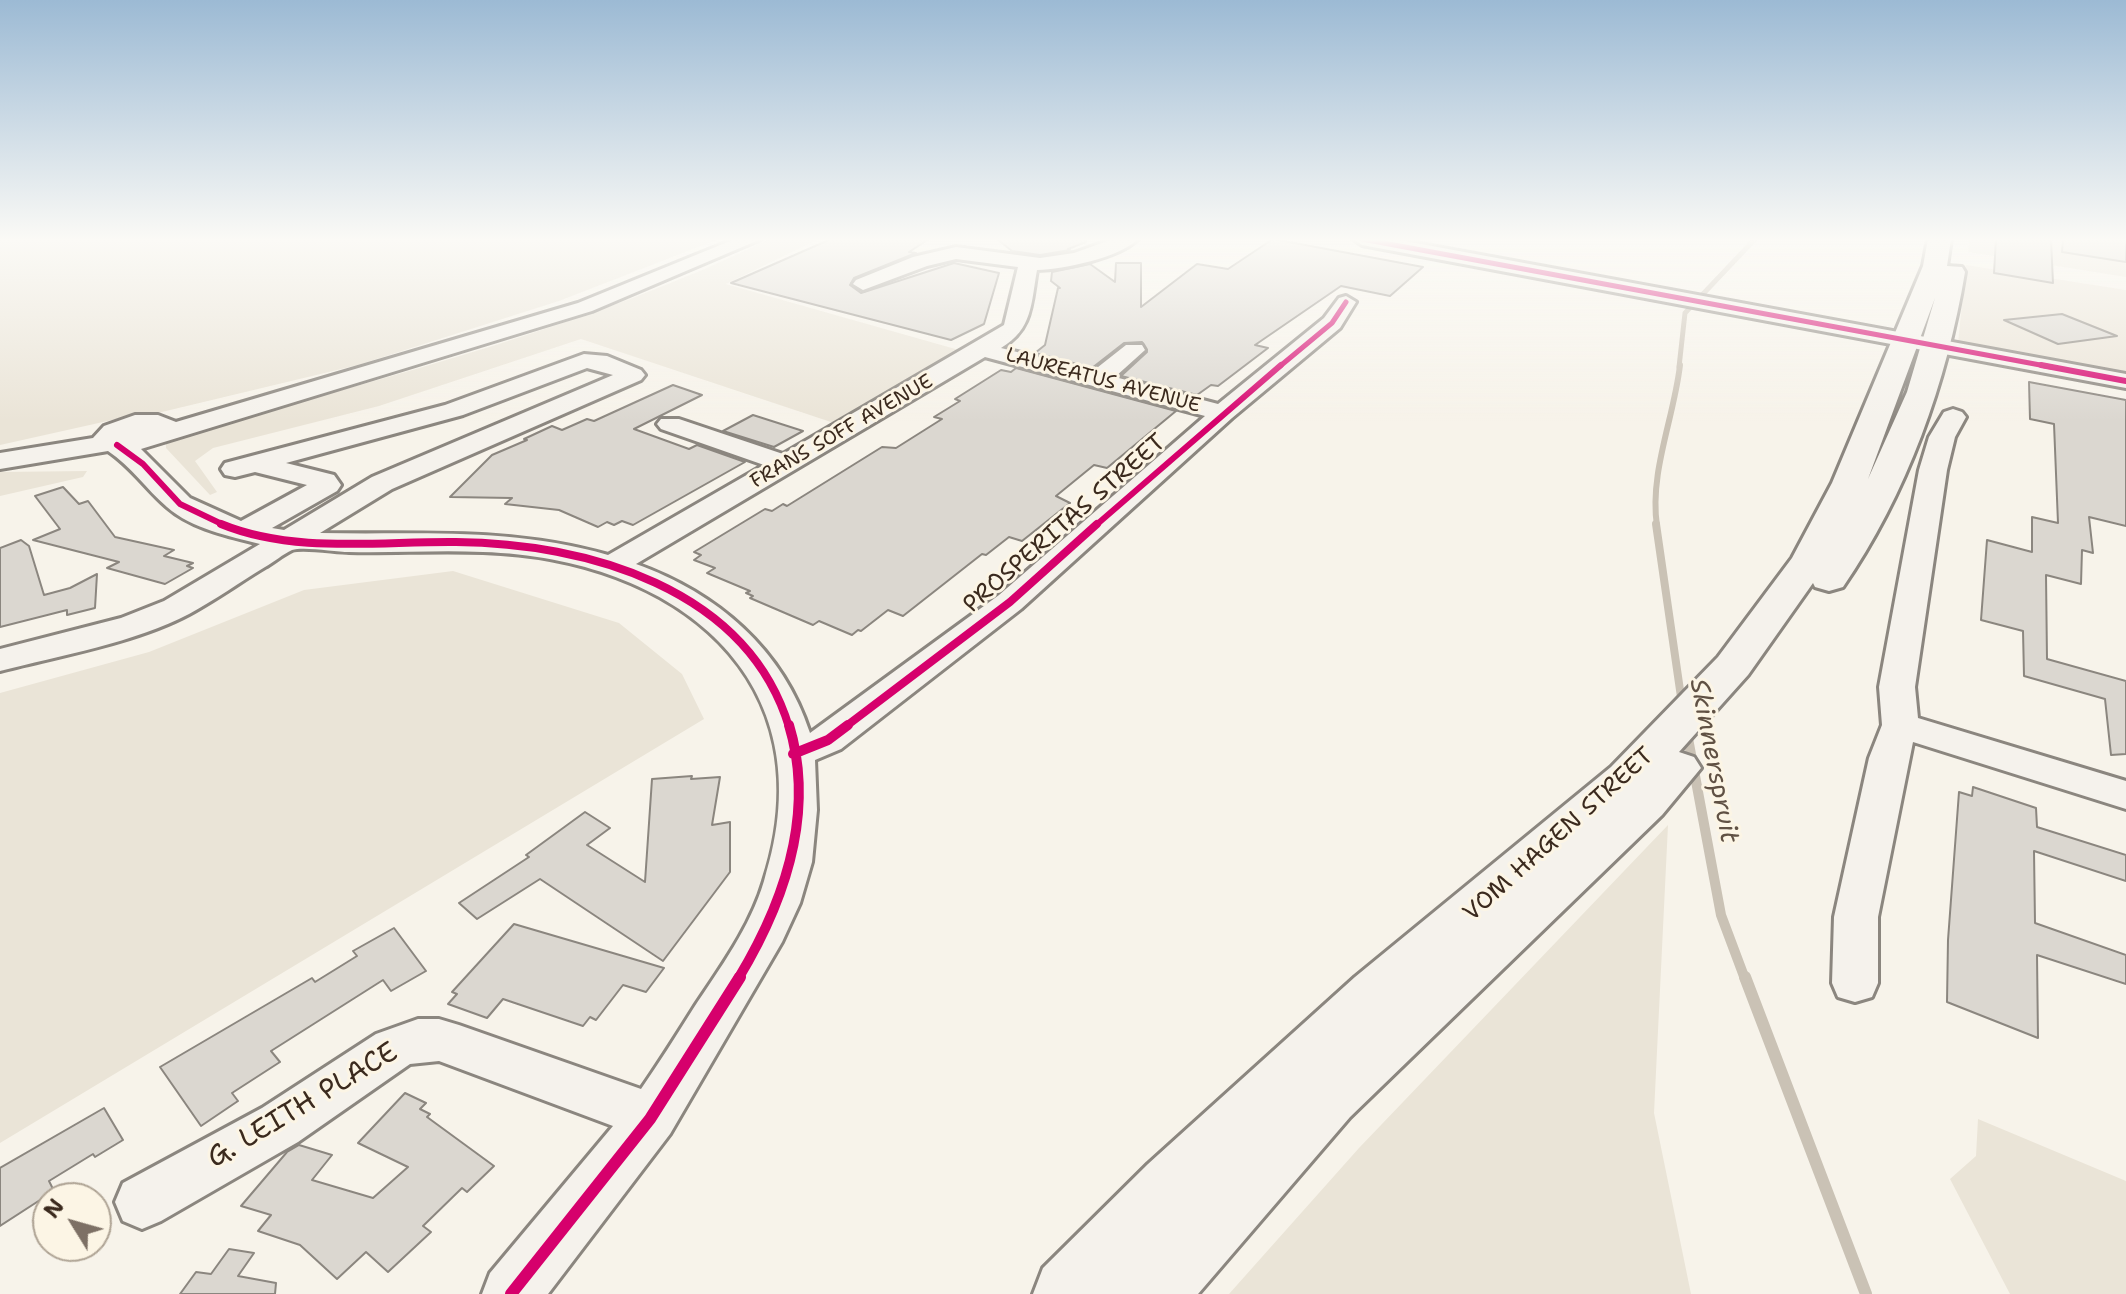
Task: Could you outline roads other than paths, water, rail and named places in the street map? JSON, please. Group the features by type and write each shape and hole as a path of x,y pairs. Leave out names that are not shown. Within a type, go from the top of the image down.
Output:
{"main road":[{"name":"VOM HAGEN STREET","path":"1151,1294 1328,1097 1636,791 1745,673 1798,628 1882,488 1922,343 1929,299"},
{"name":"VOM HAGEN STREET","path":"1922,343 1948,306 1949,299"},
{"name":"VOM HAGEN STREET","path":"1069,1294 1172,1187 1376,994 1636,791"}],"street":[{"path":"0,452 114,439 150,440 606,299"},
{"name":"FRANS SOFF AVENUE","path":"611,566 984,350 1013,330 1020,299"},
{"path":"1689,299 2126,381"},
{"name":"PROSPERITAS STREET","path":"793,754 828,740 1010,602 1223,413 1332,323 1346,302"},
{"name":"LAUREATUS AVENUE","path":"984,350 1223,413"},
{"path":"1098,379 1134,350"},
{"path":"0,660 156,617 208,591 382,483 633,375 599,361 584,361 454,410 246,467 324,481 327,485 246,531"},
{"path":"1855,983 1856,917 1888,758 1900,725 1897,687 1933,470 1942,437 1953,417"},
{"path":"670,424 786,464"},
{"path":"0,461 114,439 150,440"},
{"path":"150,440 173,499 214,522 290,539 487,541 551,550 611,566 680,594 703,607 734,634 765,674 789,722 798,819 791,865 773,915 749,962 652,1117 511,1294"},
{"path":"1900,725 2126,795"},
{"name":"G. LEITH PLACE","path":"142,1202 280,1125 393,1049 418,1040 439,1040 459,1046 652,1117"}],"waterway":[{"name":"Skinnerspruit","path":"1679,367 1685,313 1698,299"},
{"name":"Skinnerspruit","path":"1657,526 1656,486 1680,365"},
{"name":"Skinnerspruit","path":"1656,524 1682,704"},
{"name":"Skinnerspruit","path":"1687,733 1721,915 1745,979"},
{"name":"Skinnerspruit","path":"1745,977 1866,1294"}]}
